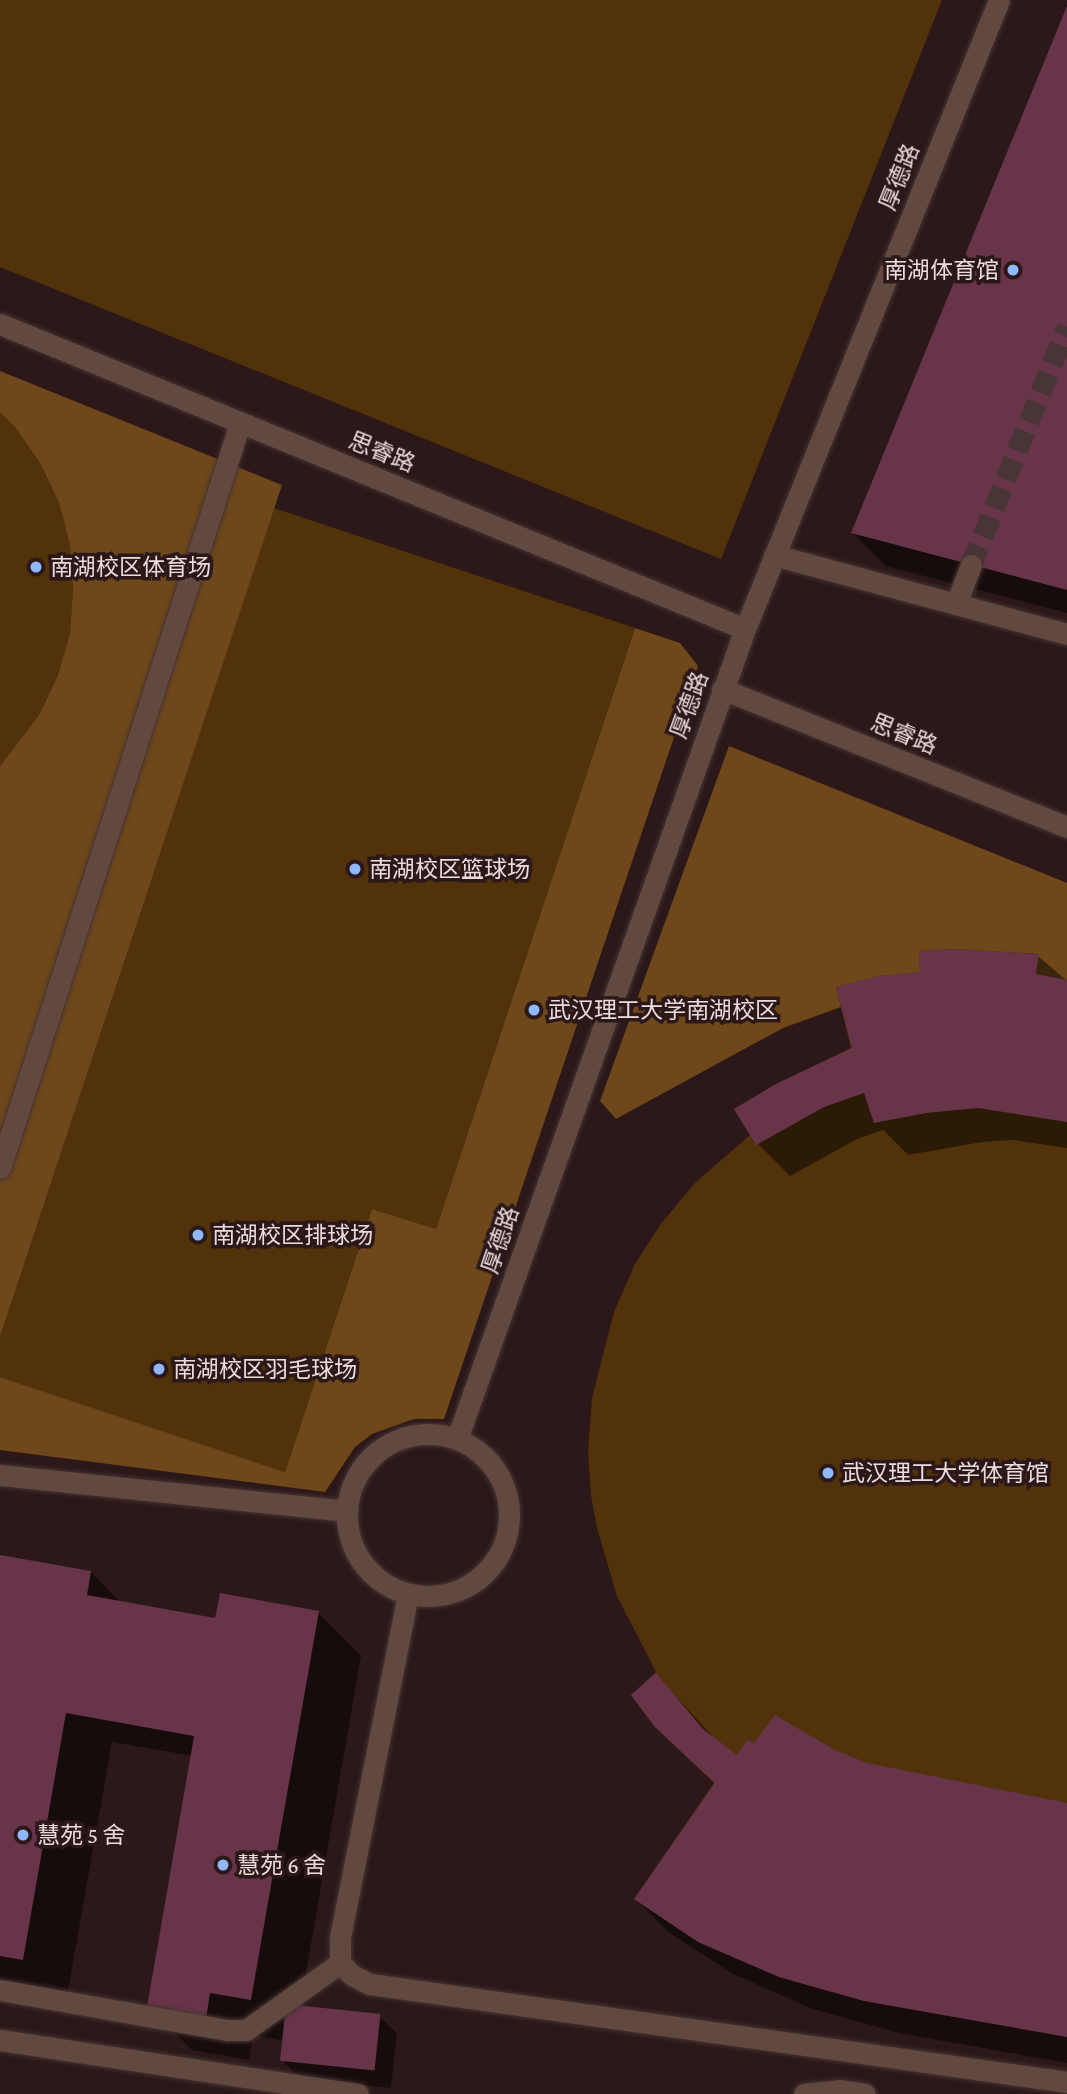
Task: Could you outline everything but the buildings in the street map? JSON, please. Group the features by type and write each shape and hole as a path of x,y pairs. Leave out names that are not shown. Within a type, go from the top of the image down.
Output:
{"street":[{"name":"厚德路","path":"457,1439 722,689 999,0"},
{"name":"思睿路","path":"0,324 745,629"},
{"path":"0,1168 240,423"},
{"path":"774,555 1067,634"},
{"path":"956,604 971,565"},
{"name":"思睿路","path":"722,689 1067,827"},
{"path":"419,1433 457,1439 475,1448 490,1462 501,1479 508,1499 506,1539 484,1574 467,1586 449,1594 408,1594 376,1577 363,1564 348,1530 347,1511 357,1474 384,1446 419,1433"},
{"path":"0,1475 347,1511"},
{"path":"408,1594 340,1939 340,1963 352,1975 370,1984 1067,2082"},
{"path":"0,1990 228,2030 246,2030 340,1963"},
{"path":"0,2040 358,2094"},
{"path":"804,2094 840,2090 864,2094"}],"shaded area":[{"path":"0,0 942,0 721,559 0,267"},
{"path":"0,371 282,485 0,1337 0,766 39,715 58,675 70,633 73,589 70,545 59,503 40,463 15,427 0,412"},
{"name":"南湖校区体育场","path":"0,412 15,427 40,463 59,503 70,545 73,589 70,633 58,675 39,715 0,766"},
{"name":"南湖校区篮球场","path":"274,508 635,628 436,1229 372,1209 285,1472 0,1377 0,1337"},
{"path":"635,628 680,643 698,666 444,1419 414,1419 372,1434 355,1447 325,1492 0,1450 0,1377 285,1472 372,1209 436,1229"},
{"path":"729,746 1067,883 1067,980 1036,974 1039,954 954,949 919,951 920,972 879,976 836,987 841,1007 783,1028 616,1119 600,1101"},
{"name":"武汉理工大学体育馆","path":"954,949 1039,954 1036,974 1067,980 1067,2037 864,2001 779,1977 698,1942 634,1899 714,1783 655,1727 631,1695 656,1672 617,1596 597,1528 591,1495 588,1452 592,1398 614,1312 635,1264 660,1225 695,1183 750,1135 734,1109 776,1084 851,1048 836,987 919,951"}],"tunnel":[{"path":"971,565 1067,327"}],"place":[{"name":"南湖体育馆","path":"1013,270"},
{"name":"南湖校区体育场","path":"36,567"},
{"name":"南湖校区篮球场","path":"355,869"},
{"name":"武汉理工大学南湖校区","path":"534,1010"},
{"name":"南湖校区排球场","path":"198,1235"},
{"name":"南湖校区羽毛球场","path":"159,1369"},
{"name":"武汉理工大学体育馆","path":"828,1473"},
{"name":"慧苑 5 舍","path":"23,1835"},
{"name":"慧苑 6 舍","path":"223,1865"}]}
